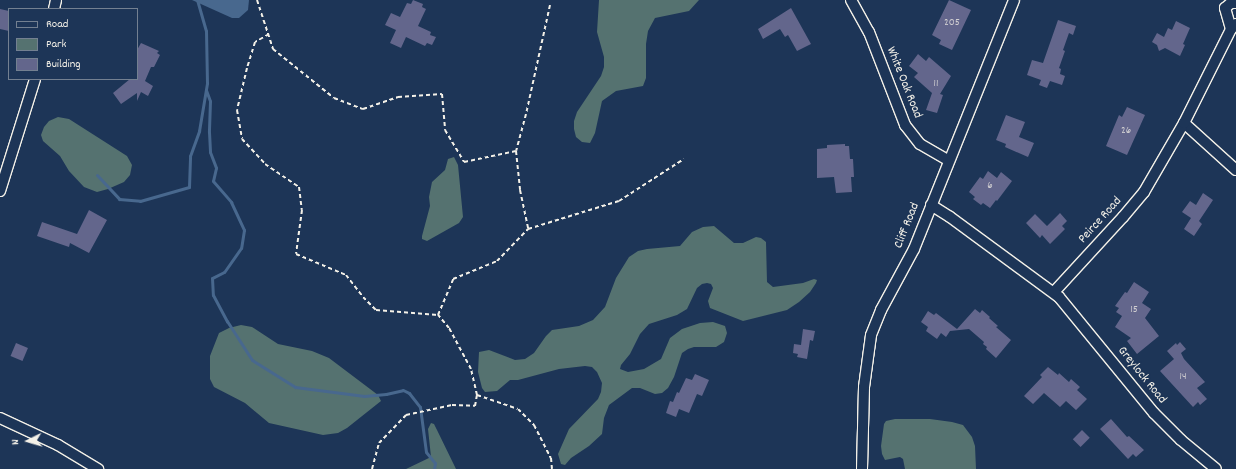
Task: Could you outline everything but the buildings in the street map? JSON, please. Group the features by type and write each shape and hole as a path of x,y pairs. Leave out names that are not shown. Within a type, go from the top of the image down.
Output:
{"street":[{"name":"White Oak Road","path":"851,0 869,32 905,125 920,144 948,160"},
{"name":"Cliff Road","path":"862,469 864,387 871,335 881,310 910,258 948,160 1014,0"},
{"name":"Peirce Road","path":"1054,292 1140,198 1154,177 1184,123 1233,26 1225,8 1231,3 1236,3"},
{"path":"0,191 35,80"},
{"path":"1184,123 1236,170"},
{"path":"931,204 1054,292"},
{"name":"Greylock Road","path":"1054,292 1154,414 1181,440 1216,469"},
{"path":"0,418 58,445 98,469"}],"path":[{"path":"257,0 273,49 334,98 364,109 398,96 442,94 445,130 464,162 516,151"},
{"path":"528,229 520,190 516,151 526,114 550,5"},
{"path":"268,34 255,42 237,110 242,139 265,164 299,187 302,210 296,254 346,275 370,305 376,310 438,316 449,328 471,369 477,395 475,406 452,405 406,415 380,443 372,469"},
{"path":"438,316 453,279 497,261 528,229 619,201 684,159"},
{"path":"477,395 518,409 534,425 551,458 552,469"}],"green space":[{"path":"599,0 699,0 689,11 655,18 648,31 646,44 646,78 643,86 616,91 602,101 595,133 590,143 582,142 576,137 574,121 577,112 601,76 604,67 604,57 597,32"},
{"path":"58,117 69,119 127,156 132,165 130,175 124,182 97,192 84,187 69,171 60,156 43,141 41,135 44,127 49,121"},
{"path":"454,157 458,165 463,217 459,223 427,241 422,239 422,236 430,206 429,197 432,182 445,170 448,159"},
{"path":"714,226 734,243 743,243 756,237 761,238 766,242 767,282 773,287 803,283 814,279 817,280 816,283 810,292 787,310 743,321 710,308 708,301 713,288 711,284 702,284 697,288 687,309 677,315 649,324 640,334 630,354 621,365 620,369 628,372 644,369 661,359 670,338 682,329 700,323 713,322 725,326 727,333 724,342 716,347 694,347 682,353 674,377 668,388 662,393 655,394 640,388 632,388 609,405 604,418 602,434 589,446 571,458 565,465 561,464 558,454 569,429 598,399 601,392 602,383 597,372 592,367 585,366 559,369 518,380 510,380 497,391 485,392 482,388 478,372 479,352 489,350 515,360 525,359 534,353 552,330 579,326 593,320 605,307 616,278 629,257 638,251 647,249 680,246 692,232 703,227"},
{"path":"241,325 252,327 278,344 312,351 329,358 378,395 381,401 347,428 338,433 323,435 269,423 245,403 214,387 210,379 210,356 219,333 229,328"},
{"path":"895,419 930,419 963,425 972,437 975,446 976,469 905,469 903,459 900,457 885,460 882,454 881,446 884,424 886,421"},
{"path":"431,423 434,424 456,469 406,469 431,457 428,429"}],"water":[{"path":"192,0 249,0 248,10 239,18 232,18"}],"waterway":[{"path":"97,175 119,199 140,201 189,187 190,156 199,131 207,83 206,31 197,0"},
{"path":"206,90 210,101 210,152 216,168 213,181 231,202 244,230 241,248 224,272 212,278 213,295 227,321 252,360 295,387 364,396 386,394 403,390 409,393 420,407 426,452 435,463 434,469"}]}
